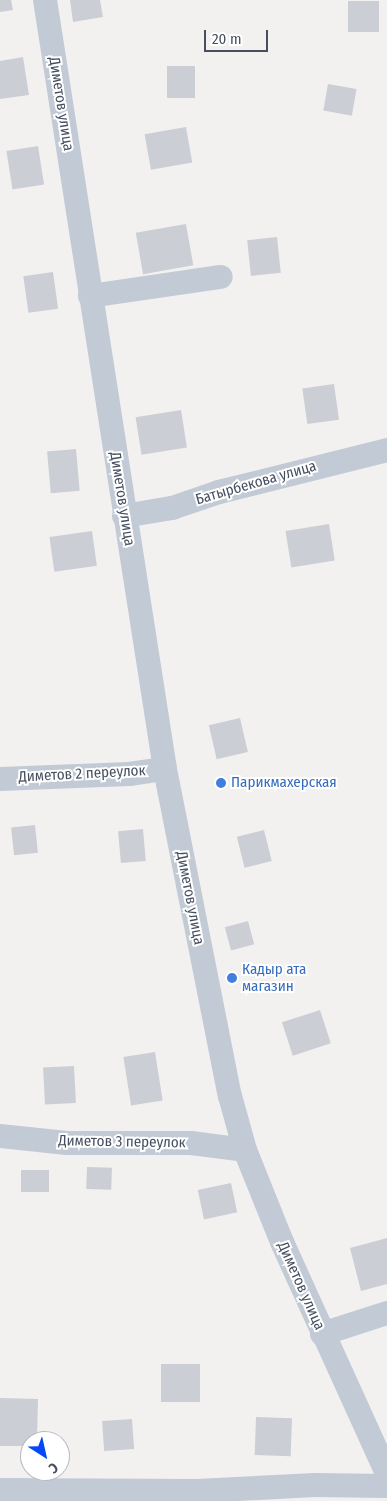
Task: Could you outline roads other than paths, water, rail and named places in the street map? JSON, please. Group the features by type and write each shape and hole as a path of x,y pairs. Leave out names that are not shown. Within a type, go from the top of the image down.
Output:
{"street":[{"name":"Диметов улица","path":"45,0 124,516 165,769 230,1096 245,1150 282,1242 322,1334 387,1473"},
{"path":"90,296 221,277"},
{"name":"Батырбекова улица","path":"124,516 172,508 228,490 387,450"},
{"name":"Диметов 2 переулок","path":"0,779 119,775 165,769"},
{"name":"Диметов 3 переулок","path":"0,1136 67,1143 191,1143 245,1150"},
{"path":"322,1334 387,1313"},
{"path":"0,1490 197,1491 315,1485 387,1486"}],"place":[{"name":"Парикмахерская","path":"221,783"},
{"name":"Кадыр ата магазин","path":"232,978"}]}
